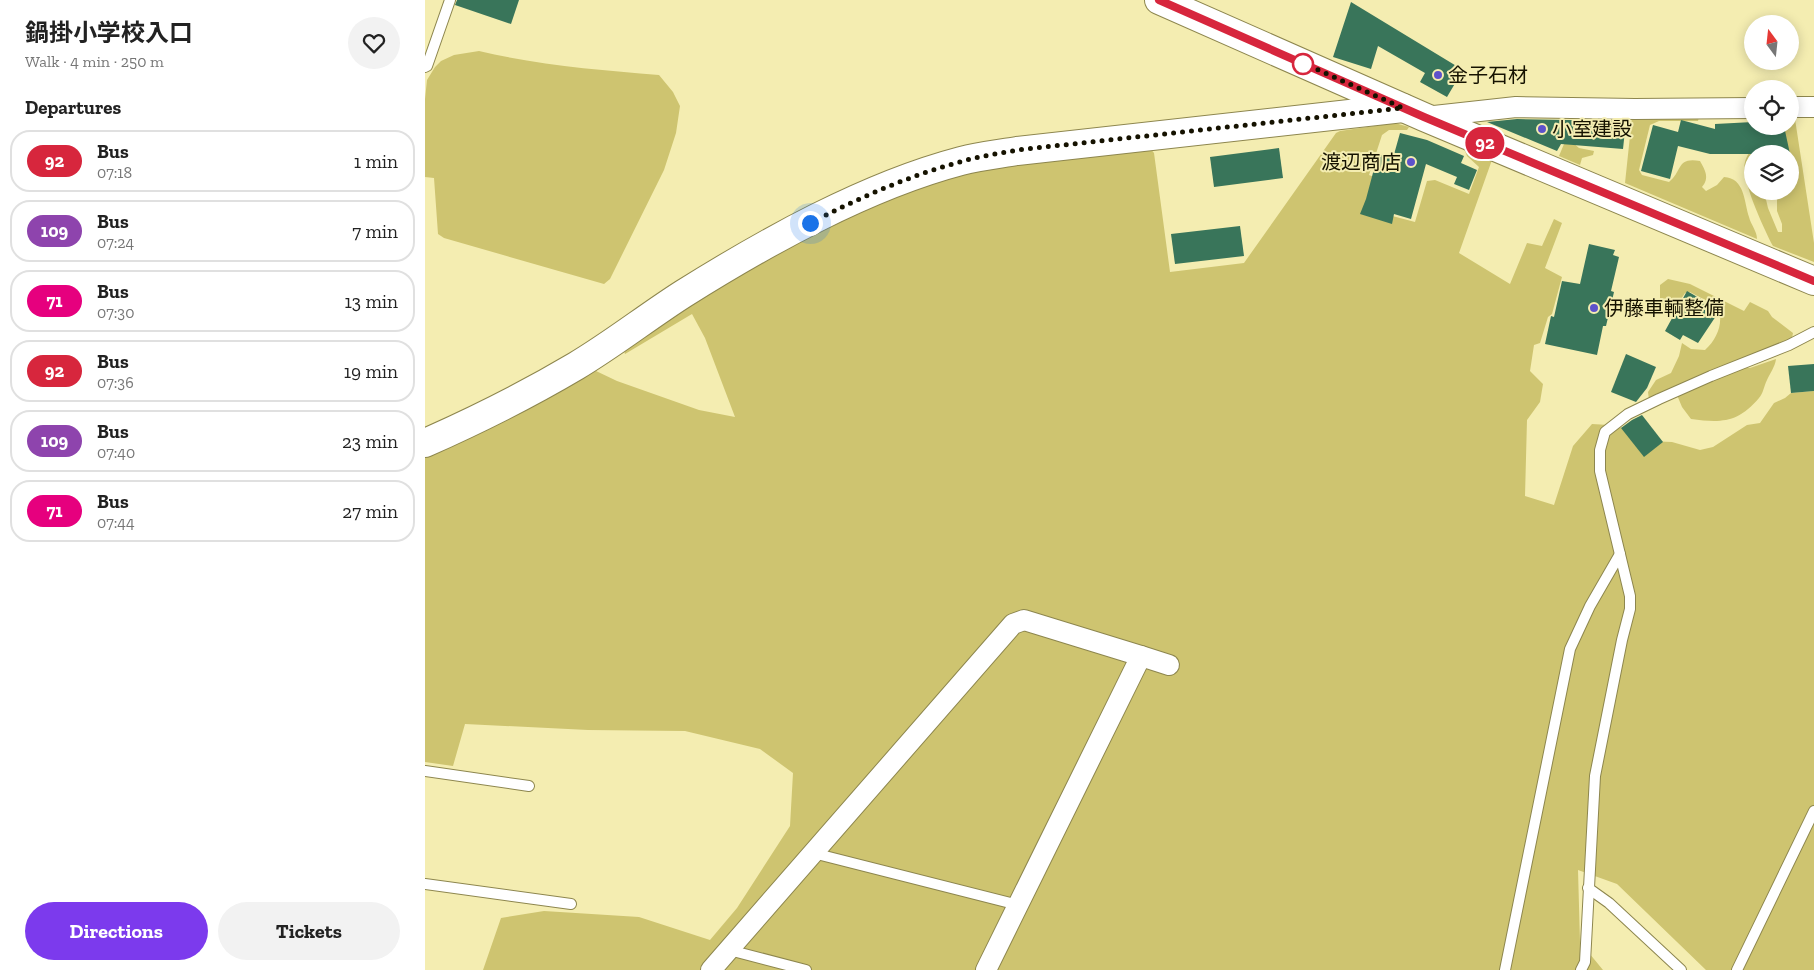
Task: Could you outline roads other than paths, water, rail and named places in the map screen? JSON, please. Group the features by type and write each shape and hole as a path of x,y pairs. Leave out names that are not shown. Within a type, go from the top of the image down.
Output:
{"street":[{"path":"1159,0 1414,112 1814,281"},
{"path":"425,443 469,424 564,373 682,295 765,245 903,180 962,161 1017,150 1414,112 1516,107 1744,108"},
{"path":"1799,107 1814,107"},
{"path":"711,970 1013,624 1023,620 1169,665"},
{"path":"986,970 1141,656"}],"lane":[{"path":"425,67 427,66 450,0"},
{"path":"1581,970 1585,962 1595,776 1630,609 1630,596 1600,471 1600,450 1605,432 1629,414 1659,398 1789,346 1814,332"},
{"path":"1505,970 1570,649 1590,606 1620,554"},
{"path":"425,771 529,786"},
{"path":"1737,970 1814,811"},
{"path":"813,853 1018,905"},
{"path":"425,884 571,904"},
{"path":"1588,888 1609,903 1681,970"},
{"path":"729,950 806,970"}],"place":[{"name":"金子石材","path":"1438,75"},
{"name":"小室建設","path":"1542,129"},
{"name":"渡辺商店","path":"1411,162"},
{"name":"伊藤車輌整備","path":"1594,308"}]}
